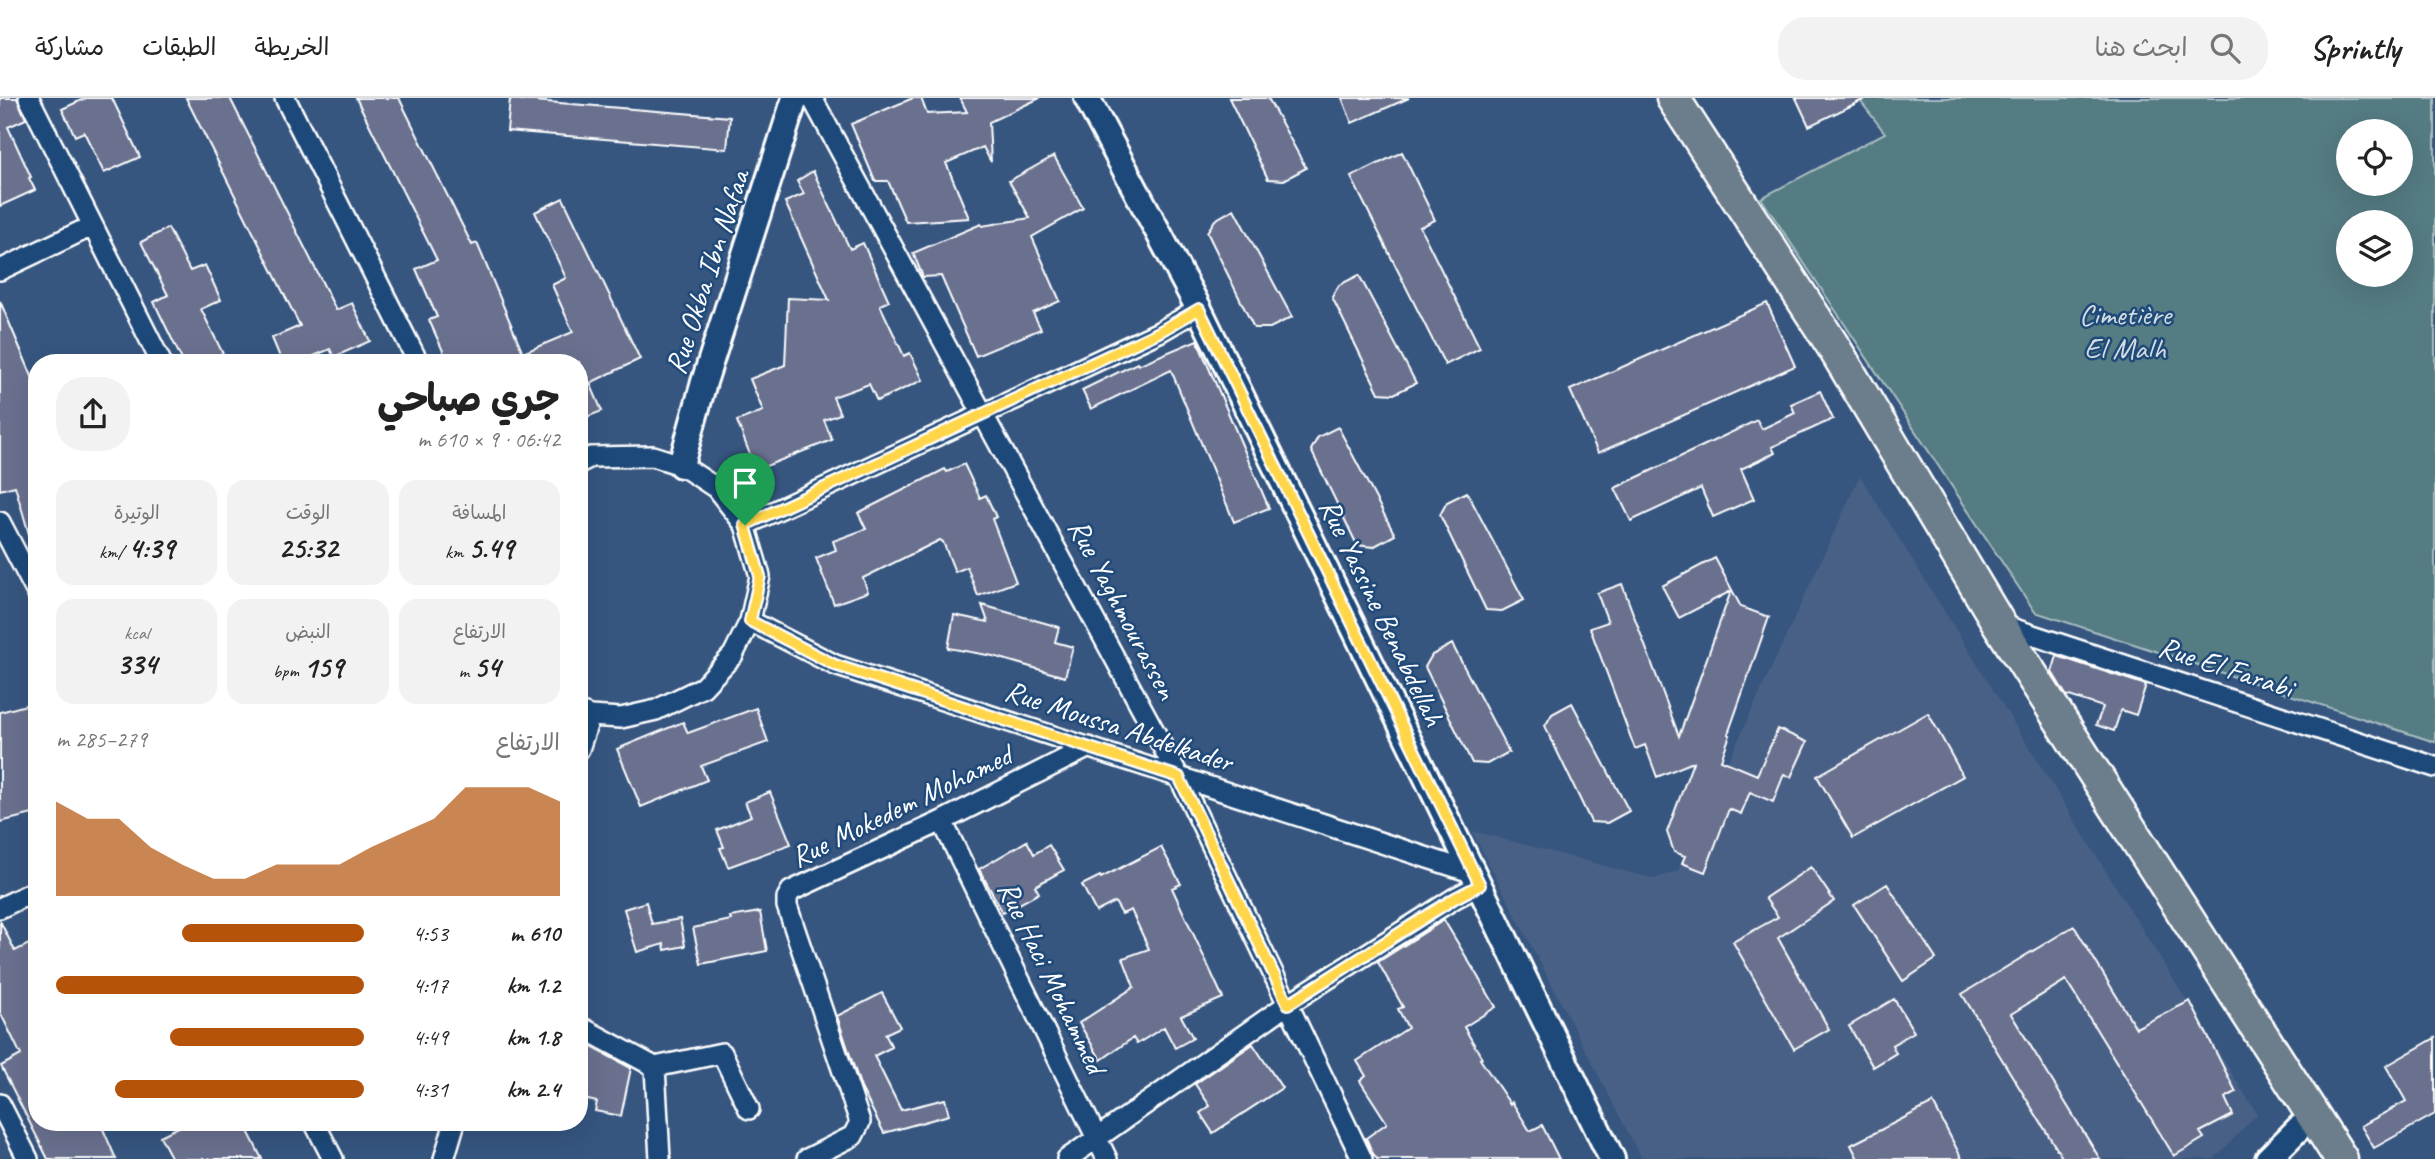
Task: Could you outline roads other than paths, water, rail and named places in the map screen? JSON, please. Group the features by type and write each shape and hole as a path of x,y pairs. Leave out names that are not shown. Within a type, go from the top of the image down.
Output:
{"main road":[{"path":"1673,98 1833,346 1999,624 2341,1159"}],"street":[{"path":"29,98 157,354"},
{"path":"285,98 414,354"},
{"name":"Rue Okba Ibn Nafaa","path":"681,465 704,382 795,98"},
{"name":"Rue Yaghmourassen","path":"812,98 1179,777 1362,1159"},
{"name":"Rue Yassine Benabdellah","path":"1087,98 1199,309 1612,1159"},
{"path":"0,270 92,226"},
{"path":"745,525 1159,332 1199,309"},
{"path":"588,458 653,456 681,465 716,488 745,525 760,576 750,621 733,654 703,687 656,710 621,718 588,714"},
{"path":"0,522 28,576"},
{"name":"Rue Moussa Abdelkader","path":"750,621 835,665 1179,777 1477,879"},
{"name":"Rue El Farabi","path":"1999,624 2435,766"},
{"name":"Rue Mokedem Mohamed","path":"807,1159 853,1136 860,1122 786,906 786,898 791,891 942,821 1089,747"},
{"name":"Rue Haci Mohammed","path":"942,821 1107,1159"},
{"path":"1067,1159 1288,1004 1455,898 1477,879"},
{"path":"0,908 28,894"},
{"path":"588,1031 655,1067 722,1053 749,1109"},
{"path":"655,1067 660,1159"},
{"path":"0,1104 27,1159"},
{"path":"2268,1159 2312,1115"},
{"path":"319,1131 333,1159"},
{"path":"444,1159 452,1131"}],"park label":[{"name":"Cimetière El Malh","path":"2125,331"}]}
